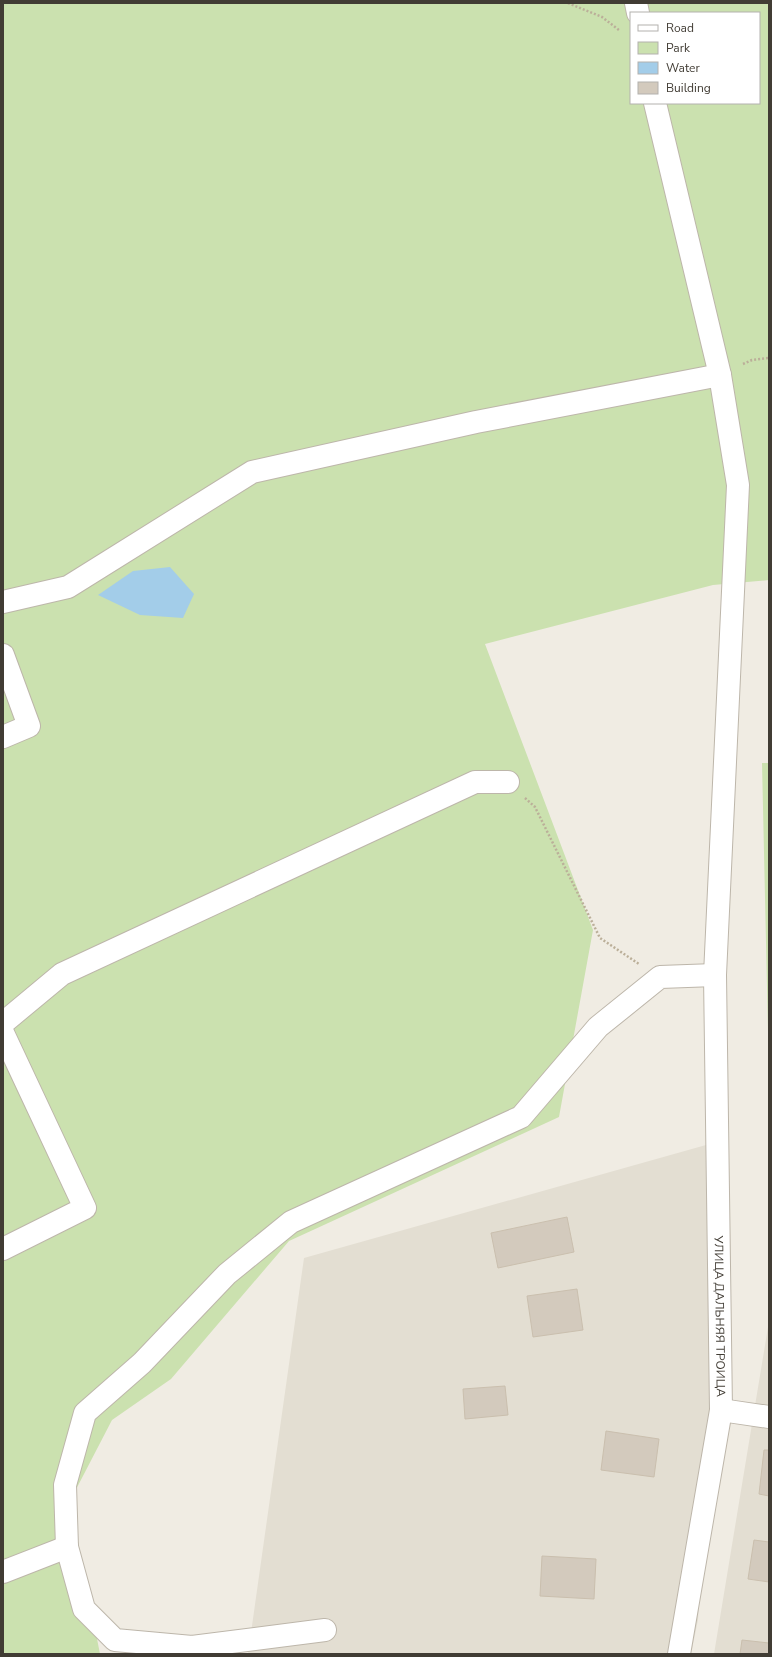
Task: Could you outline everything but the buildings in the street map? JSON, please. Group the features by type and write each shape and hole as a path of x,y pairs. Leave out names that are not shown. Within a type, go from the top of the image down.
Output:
{"street":[{"name":"УЛИЦА ДАЛЬНЯЯ ТРОИЦА","path":"655,104 720,375 738,485 715,975 721,1410 679,1654"},
{"path":"3,602 68,588 252,472 476,422 720,375"},
{"path":"3,655 29,726 3,737"},
{"path":"3,1023 62,974 475,782 508,782"},
{"path":"325,1630 192,1647 115,1640 84,1609 67,1547 65,1485 85,1413 142,1363 227,1274 291,1222 521,1117 598,1027 660,977 715,975"},
{"path":"3,1033 85,1208 3,1249"},
{"path":"721,1410 769,1416"},
{"path":"3,1572 67,1547"}],"path":[{"path":"568,3 602,17 625,34"},
{"path":"508,782 535,808 600,938 660,977"}],"shaded area":[{"path":"706,1145 721,1410 707,1484 698,1620 691,1654 248,1654 304,1258"},
{"path":"769,1321 769,1654 714,1654"}],"green space":[{"path":"3,3 769,3 769,580 713,585 485,644 593,930 559,1117 289,1241 171,1379 112,1420 70,1501 100,1654 3,1654"},
{"path":"762,763 769,763 769,1076"}],"water":[{"path":"170,567 194,594 183,618 140,615 98,595 133,571"}]}
